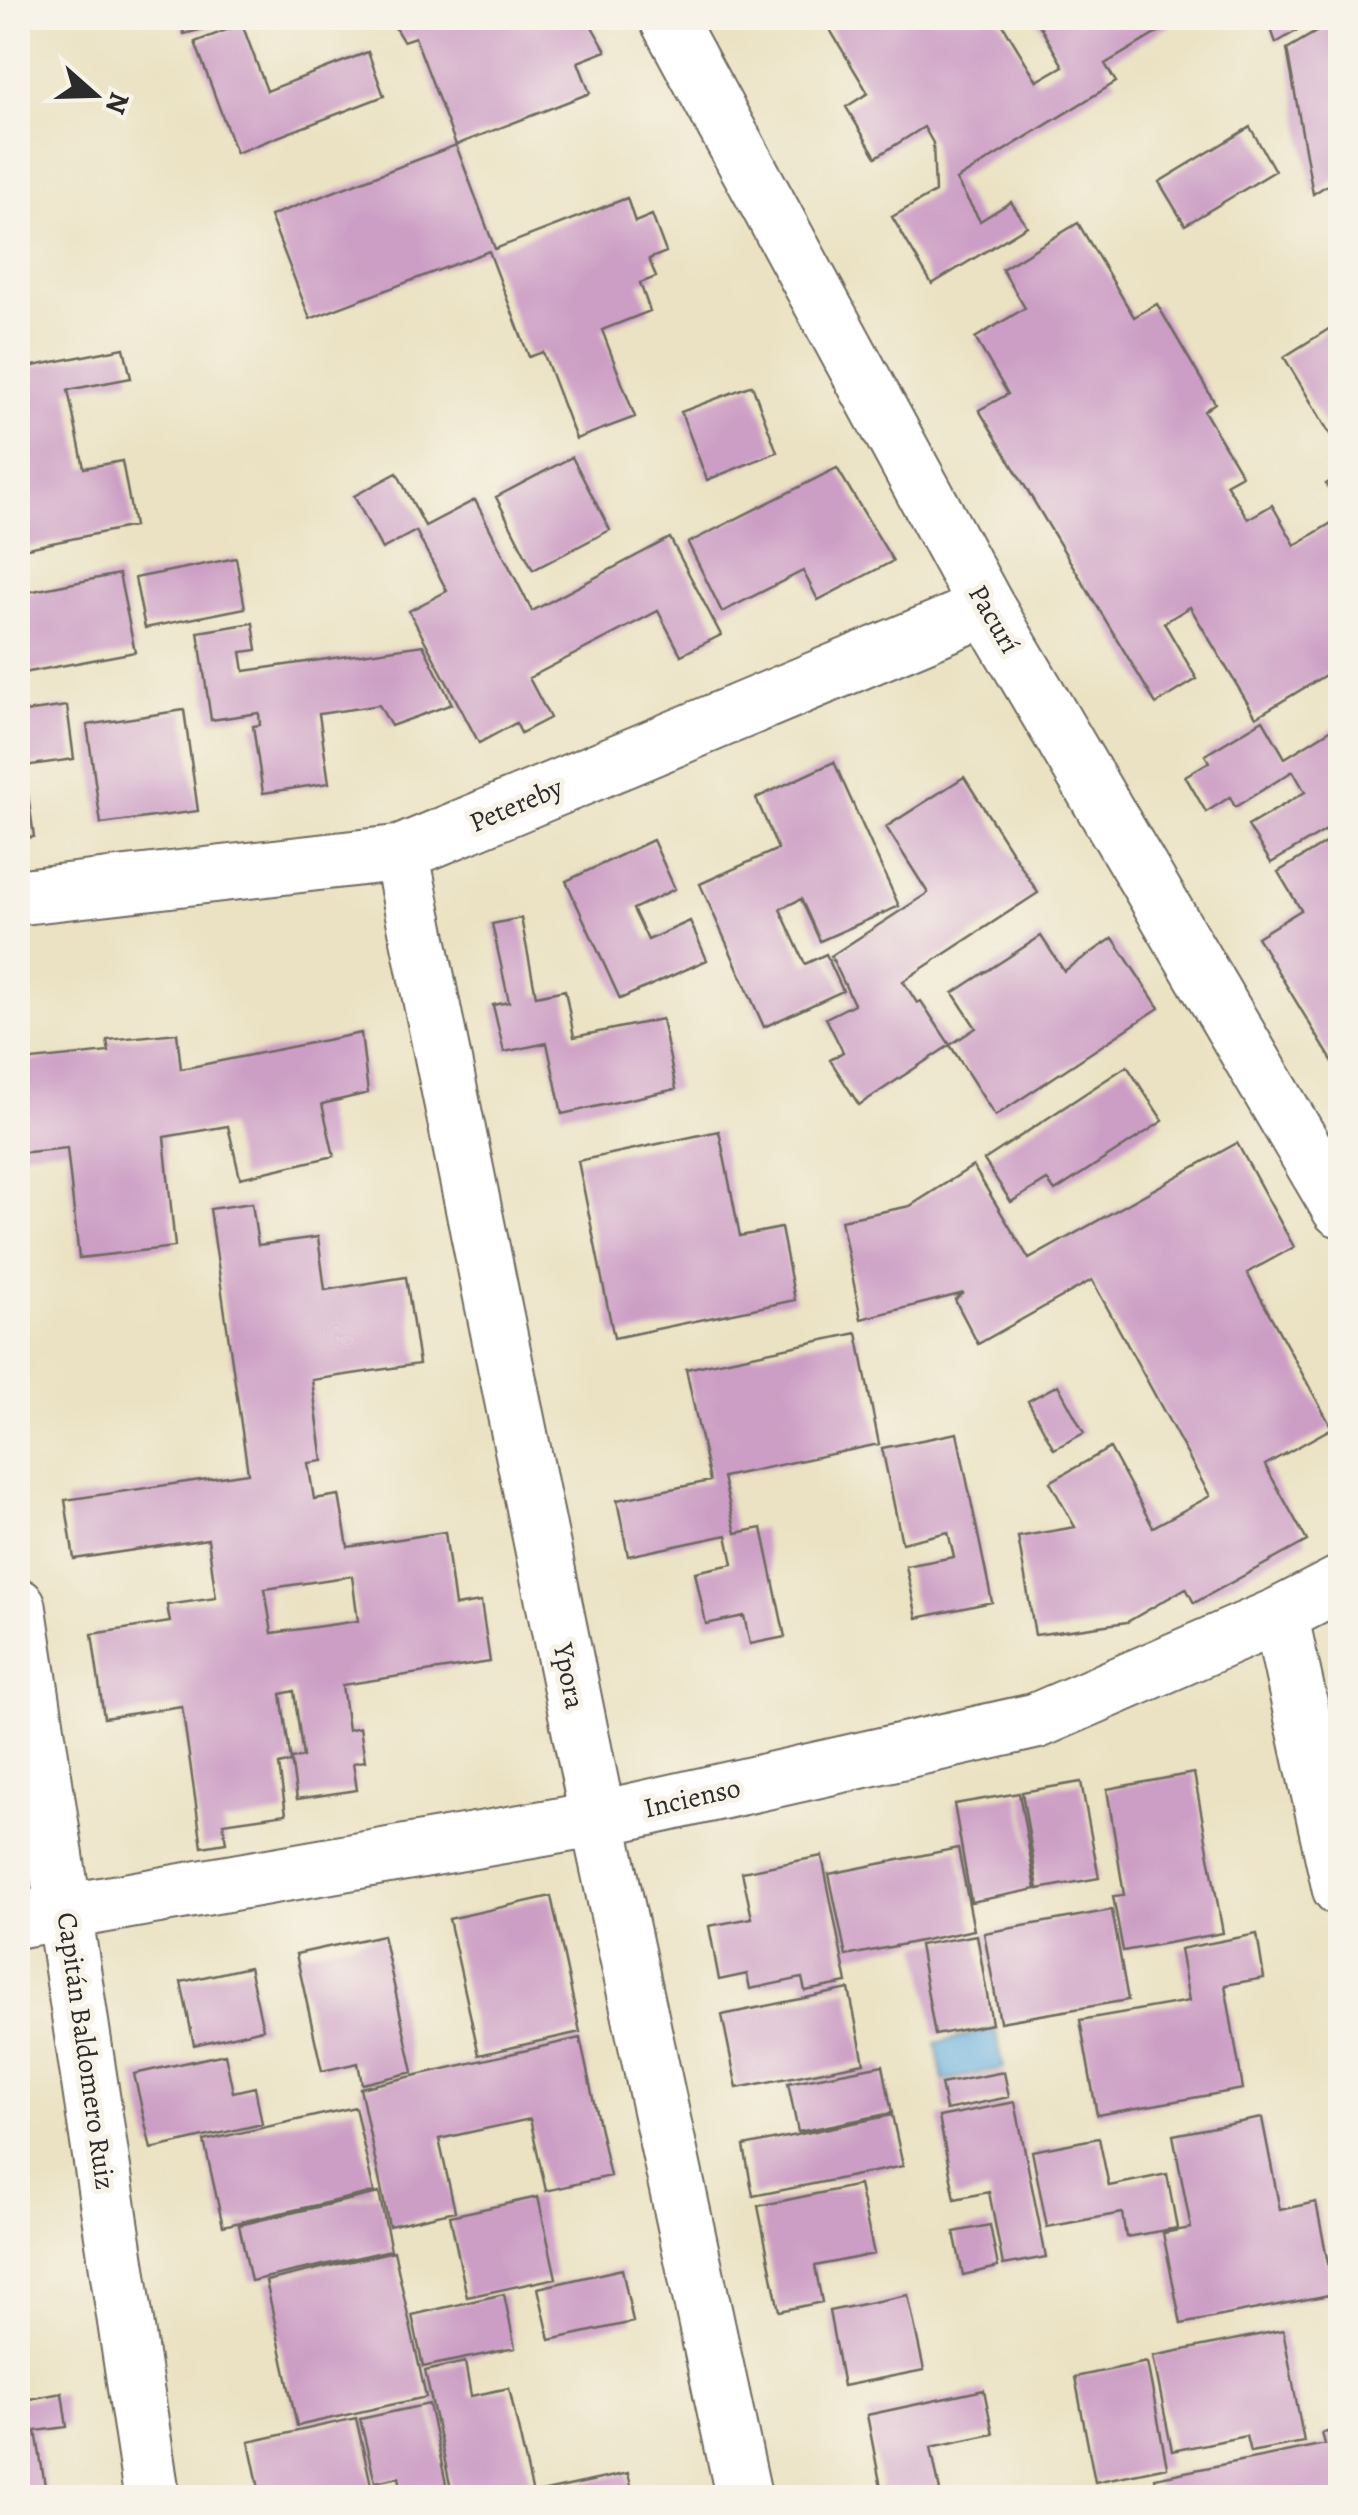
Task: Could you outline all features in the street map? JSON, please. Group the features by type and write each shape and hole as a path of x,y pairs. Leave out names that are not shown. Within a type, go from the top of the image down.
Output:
{"street":[{"name":"Pacurí","path":"666,18 987,608 1340,1209"},
{"name":"Petereby","path":"18,897 402,852 987,608"},
{"name":"Ypora","path":"402,852 598,1819 744,2498"},
{"name":"Incienso","path":"42,1915 598,1819 1036,1721 1280,1615 1340,1584"},
{"name":"Capitán Baldomero Ruiz","path":"18,1606 42,1915 152,2498"},
{"path":"1280,1615 1340,1888"}],"water":[{"path":"995,2029 1004,2068 943,2081 936,2043"}],"building":[{"path":"180,18 225,18 226,23 184,34"},
{"path":"389,18 587,18 606,51 578,62 590,93 456,145 415,37 403,41"},
{"path":"823,18 999,18 1037,81 1063,66 1035,18 1182,18 1105,64 1116,82 956,180 980,221 1011,202 1027,226 932,284 892,217 935,192 933,143 924,127 876,157 846,107 868,93"},
{"path":"1267,18 1318,18 1276,43"},
{"path":"1340,18 1340,177 1313,194 1287,49"},
{"path":"242,24 267,91 368,52 384,96 236,153 195,42"},
{"path":"1250,127 1275,171 1185,225 1159,182"},
{"path":"456,145 495,249 627,198 635,222 652,215 666,252 649,259 656,277 640,283 650,311 602,330 635,417 576,439 543,352 529,357 489,251 310,319 270,216"},
{"path":"1078,223 1134,317 1157,304 1215,403 1204,411 1242,475 1226,484 1248,519 1272,505 1295,545 1333,522 1340,535 1340,666 1256,717 1190,607 1164,623 1197,679 1156,704 979,410 1008,394 975,338 1025,308 1002,269"},
{"path":"1340,322 1340,451 1284,357"},
{"path":"124,348 131,378 68,390 84,468 122,461 134,526 18,550 18,481 28,479 18,423 18,369"},
{"path":"752,385 777,452 707,480 681,412"},
{"path":"572,457 610,530 533,570 496,497"},
{"path":"837,468 893,561 818,600 803,571 722,612 688,543"},
{"path":"397,473 425,526 475,500 532,611 670,538 721,635 681,655 658,611 529,678 550,718 521,733 516,723 479,743 409,611 447,591 416,531 382,549 354,496"},
{"path":"1340,476 1340,508 1326,484"},
{"path":"236,558 245,608 145,628 135,578"},
{"path":"119,574 135,652 18,674 18,594"},
{"path":"253,623 257,650 241,652 244,671 423,645 452,704 391,726 379,705 319,714 329,783 263,793 253,726 260,725 259,713 211,720 198,632"},
{"path":"67,706 74,759 24,766 34,837 18,839 18,713"},
{"path":"184,710 198,811 101,824 87,725"},
{"path":"1263,720 1285,758 1340,724 1340,1074 1257,937 1301,910 1278,872 1333,838 1328,829 1271,863 1248,826 1305,792 1293,771 1235,807 1230,797 1206,812 1185,776 1209,762 1205,755"},
{"path":"834,762 899,906 820,941 801,899 780,909 805,964 826,954 843,991 764,1027 700,884 778,849 756,798"},
{"path":"964,777 1038,893 903,981 950,1045 859,1105 830,1060 843,1052 826,1018 854,1004 831,956 928,893 886,827"},
{"path":"653,840 675,889 633,909 648,940 690,921 707,960 620,999 566,881"},
{"path":"521,918 536,996 565,990 574,1037 662,1019 676,1089 562,1114 547,1043 504,1052 493,1005 509,1002 492,924"},
{"path":"1041,936 1064,971 1113,938 1159,1008 995,1116 950,1045 976,1028 953,993"},
{"path":"177,1033 181,1069 361,1033 368,1093 322,1104 334,1156 240,1178 228,1126 164,1137 175,1247 79,1258 67,1148 18,1153 18,1082 24,1081 22,1061 109,1052 107,1040"},
{"path":"1127,1066 1163,1121 1055,1191 1047,1180 1011,1202 984,1160"},
{"path":"719,1131 740,1236 781,1228 795,1300 614,1338 578,1161"},
{"path":"1237,1143 1294,1247 1247,1273 1332,1428 1265,1465 1307,1541 1194,1603 1186,1588 1127,1622 1035,1635 1018,1537 1075,1527 1050,1482 1110,1448 1153,1527 1210,1496 1092,1280 978,1344 955,1300 964,1293 861,1319 841,1220 910,1206 973,1166 1029,1259"},
{"path":"252,1203 258,1245 318,1237 325,1290 406,1277 419,1364 312,1380 323,1461 308,1463 314,1499 339,1495 348,1547 445,1532 455,1606 481,1602 490,1662 342,1685 348,1730 360,1727 365,1761 353,1763 357,1790 297,1799 291,1759 303,1757 294,1691 281,1694 291,1762 279,1765 286,1814 223,1823 226,1843 202,1847 182,1706 104,1718 92,1634 170,1622 167,1605 216,1598 208,1539 74,1559 65,1500 248,1473 210,1209","holes":["352,1576 358,1621 272,1633 265,1589"]},
{"path":"857,1333 879,1444 723,1477 736,1533 762,1528 785,1637 750,1644 744,1616 706,1624 695,1572 733,1564 727,1535 628,1556 617,1500 710,1481 686,1369"},
{"path":"1058,1385 1084,1433 1054,1449 1028,1401"},
{"path":"957,1433 992,1602 917,1618 906,1566 954,1557 948,1532 902,1543 882,1448"},
{"path":"1194,1773 1223,1933 1123,1951 1113,1896 1124,1895 1107,1789"},
{"path":"1081,1782 1099,1878 1038,1889 1022,1792"},
{"path":"1019,1793 1036,1889 971,1902 954,1804"},
{"path":"958,1848 974,1930 846,1956 829,1874"},
{"path":"822,1856 847,1983 805,1991 802,1978 750,1989 747,1974 719,1980 709,1926 752,1918 742,1872"},
{"path":"551,1896 580,2032 479,2055 449,1919"},
{"path":"1112,1910 1128,2000 1000,2022 984,1933"},
{"path":"1257,1934 1264,1978 1225,1985 1243,2089 1097,2115 1080,2020 1189,2001 1180,1949"},
{"path":"383,1935 413,2072 362,2084 358,2063 322,2071 296,1954"},
{"path":"977,1935 992,2024 935,2035 919,1945"},
{"path":"249,1967 263,2029 194,2045 181,1982"},
{"path":"849,1989 864,2063 737,2088 722,2015"},
{"path":"580,2038 610,2176 546,2191 530,2119 439,2139 455,2211 389,2226 360,2088"},
{"path":"225,2054 233,2092 255,2087 262,2124 151,2149 134,2074"},
{"path":"883,2065 892,2113 798,2132 788,2083"},
{"path":"1004,2072 1009,2097 946,2110 941,2084"},
{"path":"1015,2102 1046,2257 1003,2265 989,2192 955,2199 939,2117"},
{"path":"355,2107 374,2192 223,2226 204,2141"},
{"path":"892,2115 903,2166 753,2196 744,2146"},
{"path":"1262,2118 1280,2210 1316,2202 1334,2294 1181,2324 1163,2233 1191,2228 1173,2135"},
{"path":"1099,2138 1109,2186 1167,2174 1177,2228 1126,2237 1122,2213 1047,2227 1032,2151"},
{"path":"859,2185 874,2254 815,2266 822,2302 779,2311 758,2206"},
{"path":"379,2193 391,2250 251,2281 239,2225"},
{"path":"538,2197 556,2278 467,2297 450,2216"},
{"path":"990,2225 998,2267 963,2275 954,2232"},
{"path":"394,2251 426,2397 297,2426 266,2281"},
{"path":"622,2269 633,2322 550,2340 538,2288"},
{"path":"504,2294 515,2348 423,2367 412,2315"},
{"path":"908,2295 924,2370 843,2386 829,2311"},
{"path":"1283,2330 1304,2442 1250,2452 1246,2436 1172,2451 1153,2356"},
{"path":"465,2362 471,2396 509,2388 532,2490 496,2498 453,2498 425,2371"},
{"path":"1147,2362 1167,2467 1095,2482 1075,2377"},
{"path":"984,2390 993,2434 931,2447 941,2496 883,2498 867,2415"},
{"path":"62,2393 67,2427 36,2431 47,2498 18,2498 18,2401"},
{"path":"429,2404 449,2498 403,2498 399,2477 375,2482 360,2419"},
{"path":"356,2418 374,2498 261,2498 249,2442"},
{"path":"1340,2430 1340,2498 1159,2498 1155,2478 1325,2444 1322,2433"},
{"path":"628,2473 634,2498 523,2496"}]}
